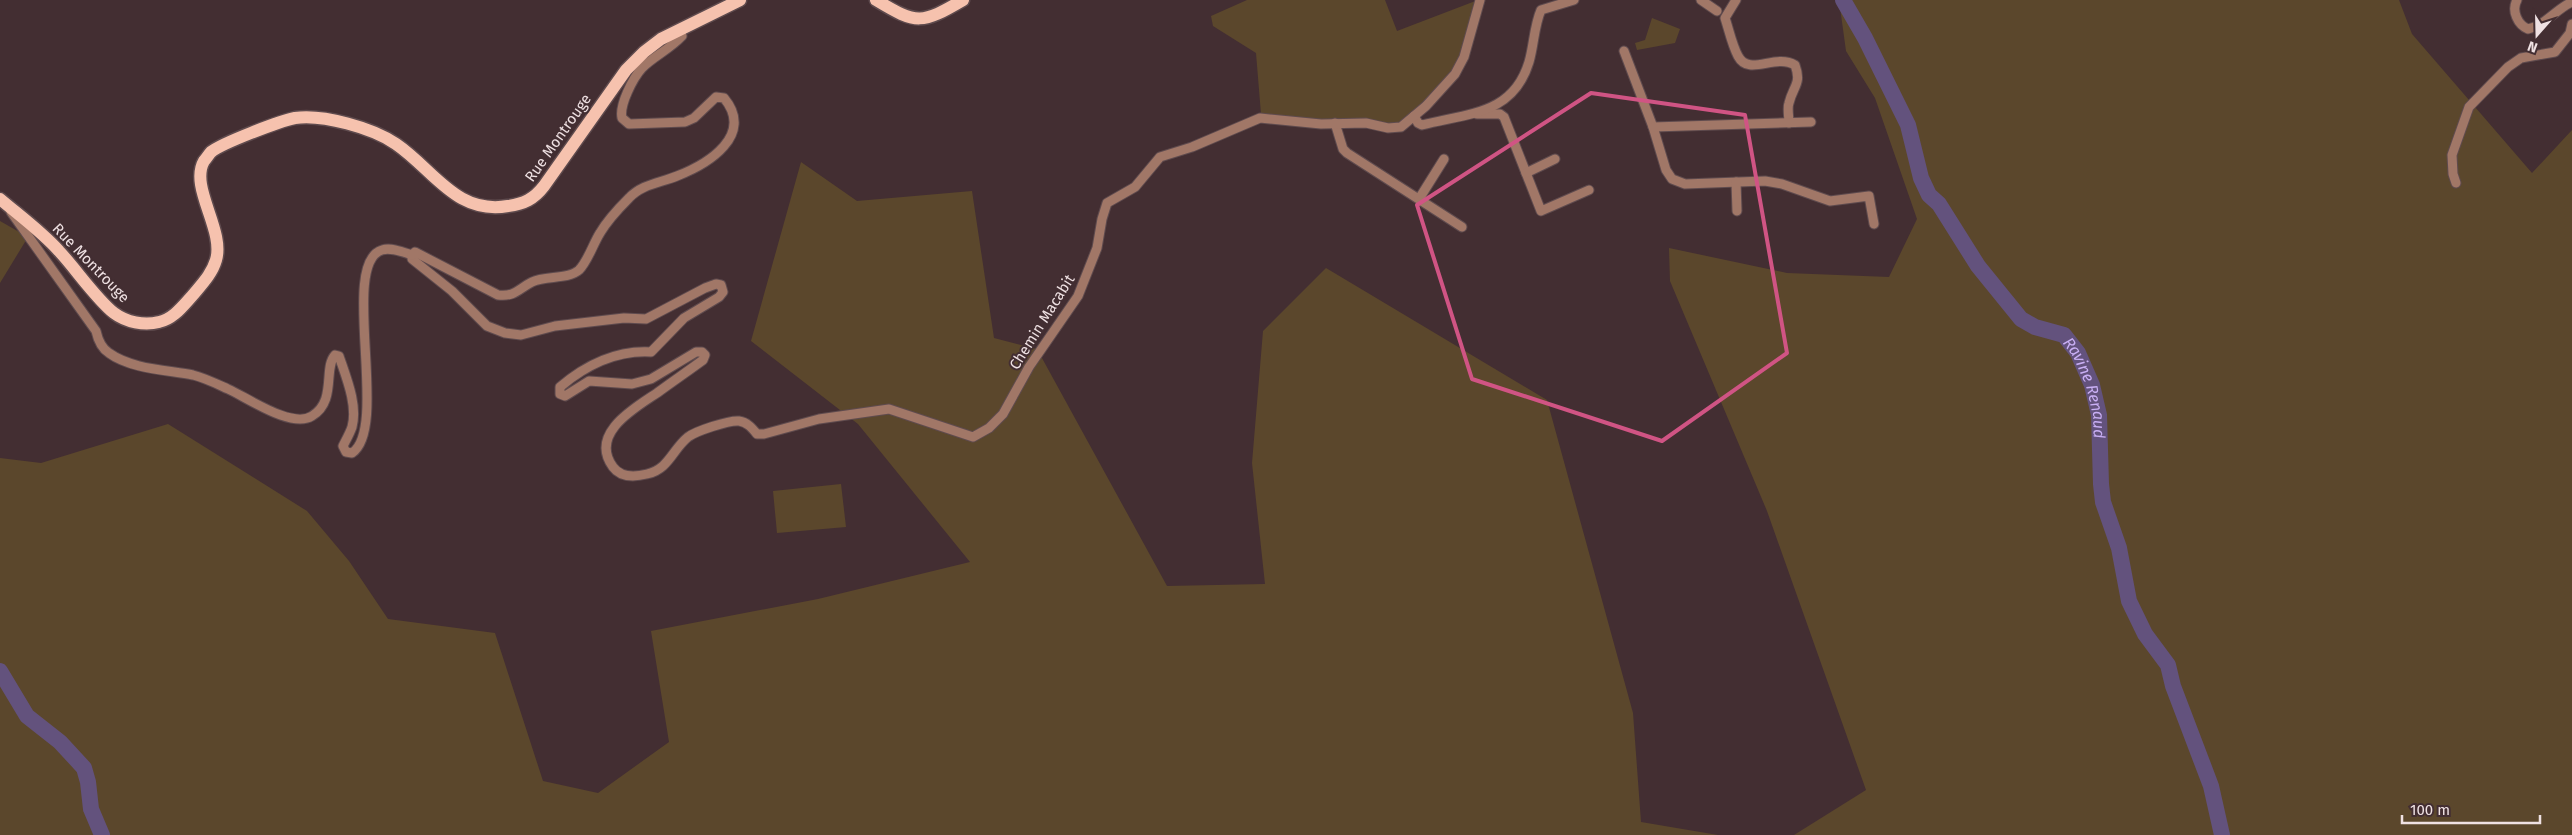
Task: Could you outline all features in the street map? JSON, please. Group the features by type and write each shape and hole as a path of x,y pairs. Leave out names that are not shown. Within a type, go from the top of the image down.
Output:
{"main road":[{"name":"Rue Montrouge","path":"2,201 58,249 114,313 131,321 149,324 165,320 180,310 209,276 216,261 218,245 200,179 203,163 211,152 281,121 299,118 319,119 358,127 395,143 459,199 483,208 518,205 534,199 626,70 661,39 740,0"},
{"path":"876,0 900,14 923,19 938,15 963,0"}],"street":[{"name":"Chemin Macabit","path":"412,255 412,259 452,291 487,326 505,333 521,335 555,326 624,318 646,319 705,288 716,284 721,285 723,292 719,297 684,318 651,352 635,351 602,359 574,375 560,387 560,394 565,396 589,380 632,384 651,379 696,352 702,352 706,355 703,360 622,417 616,424 605,448 607,459 616,472 630,477 649,474 666,466 688,437 728,422 739,421 748,425 757,434 764,434 819,419 889,409 973,437 979,435 1003,414 1029,368 1078,296 1097,248 1107,203 1135,187 1160,157 1192,147 1260,118 1335,124 1366,123 1394,127 1409,122 1442,91 1455,74 1464,57 1480,0"},
{"path":"1414,116 1418,123 1422,125 1497,106 1509,98 1526,71 1541,10 1574,0"},
{"path":"1701,0 1716,10"},
{"path":"1736,0 1725,18 1738,57 1746,64 1753,66 1776,60 1787,60 1795,65 1798,74 1796,89 1788,103 1790,123"},
{"path":"2517,0 2515,4 2517,20 2528,29 2541,24 2563,6 2572,2"},
{"path":"2456,183 2453,174 2452,155 2469,107 2508,67 2521,58 2555,52 2570,34 2572,24"},
{"path":"2,201 96,331 99,342 108,353 126,362 196,376 283,416 302,420 312,416 322,407 330,386 332,358 335,355 339,356 347,378 352,410 352,427 343,446 346,452 352,453 357,450 364,429 366,402 364,323 367,264 375,254 384,249 412,255 415,252 430,258 498,295 508,296 518,293 531,282 546,277 570,274 579,270 601,231 629,197 644,187 678,176 710,158 730,140 735,132 735,122 729,103 724,98 716,97 694,118 685,122 629,124 622,118 622,104 642,68 674,45 682,36 680,30"},
{"path":"1624,51 1653,127 1666,170 1672,179 1685,184 1765,181 1782,184 1830,201 1869,196 1874,224"},
{"path":"1470,113 1500,114 1504,117 1541,212 1589,190"},
{"path":"1653,127 1811,122"},
{"path":"1335,124 1343,149 1347,153 1462,226"},
{"path":"1419,199 1444,158"},
{"path":"1526,173 1555,159"},
{"path":"1736,182 1737,211"}],"highlighted area":[{"path":"1591,93 1745,115 1787,353 1662,441 1472,379 1417,205"}],"shaded area":[{"path":"1247,0 1385,0 1397,31 1478,0 1455,74 1401,127 1321,124 1261,114 1256,53 1213,26 1211,16"},
{"path":"1839,0 2399,0 2412,34 2532,173 2572,130 2572,835 1794,835 1866,790 1767,511 1670,281 1669,248 1787,273 1889,277 1917,219 1875,98 1846,51"},
{"path":"1652,18 1680,29 1675,43 1637,50 1635,43 1645,40"},
{"path":"801,162 857,201 972,191 994,338 1037,349 1167,586 1265,584 1252,463 1263,331 1326,268 1547,400 1633,713 1641,822 1718,835 0,835 0,458 41,463 168,424 307,511 349,561 388,619 495,633 543,781 598,793 669,742 651,631 818,599 970,562 858,424 751,341"},
{"path":"0,221 28,237 0,283"},
{"path":"841,484 846,527 777,533 773,491"}],"waterway":[{"name":"Ravine Renaud","path":"1843,0 1865,38 1908,125 1921,178 1929,195 1939,204 1978,266 2021,319 2035,327 2064,335 2078,353 2092,385 2099,415 2103,502 2119,548 2129,601 2145,634 2168,665 2173,686 2211,786 2222,835"},
{"path":"0,671 27,716 60,742 84,768 88,782 91,809 102,835"}]}
